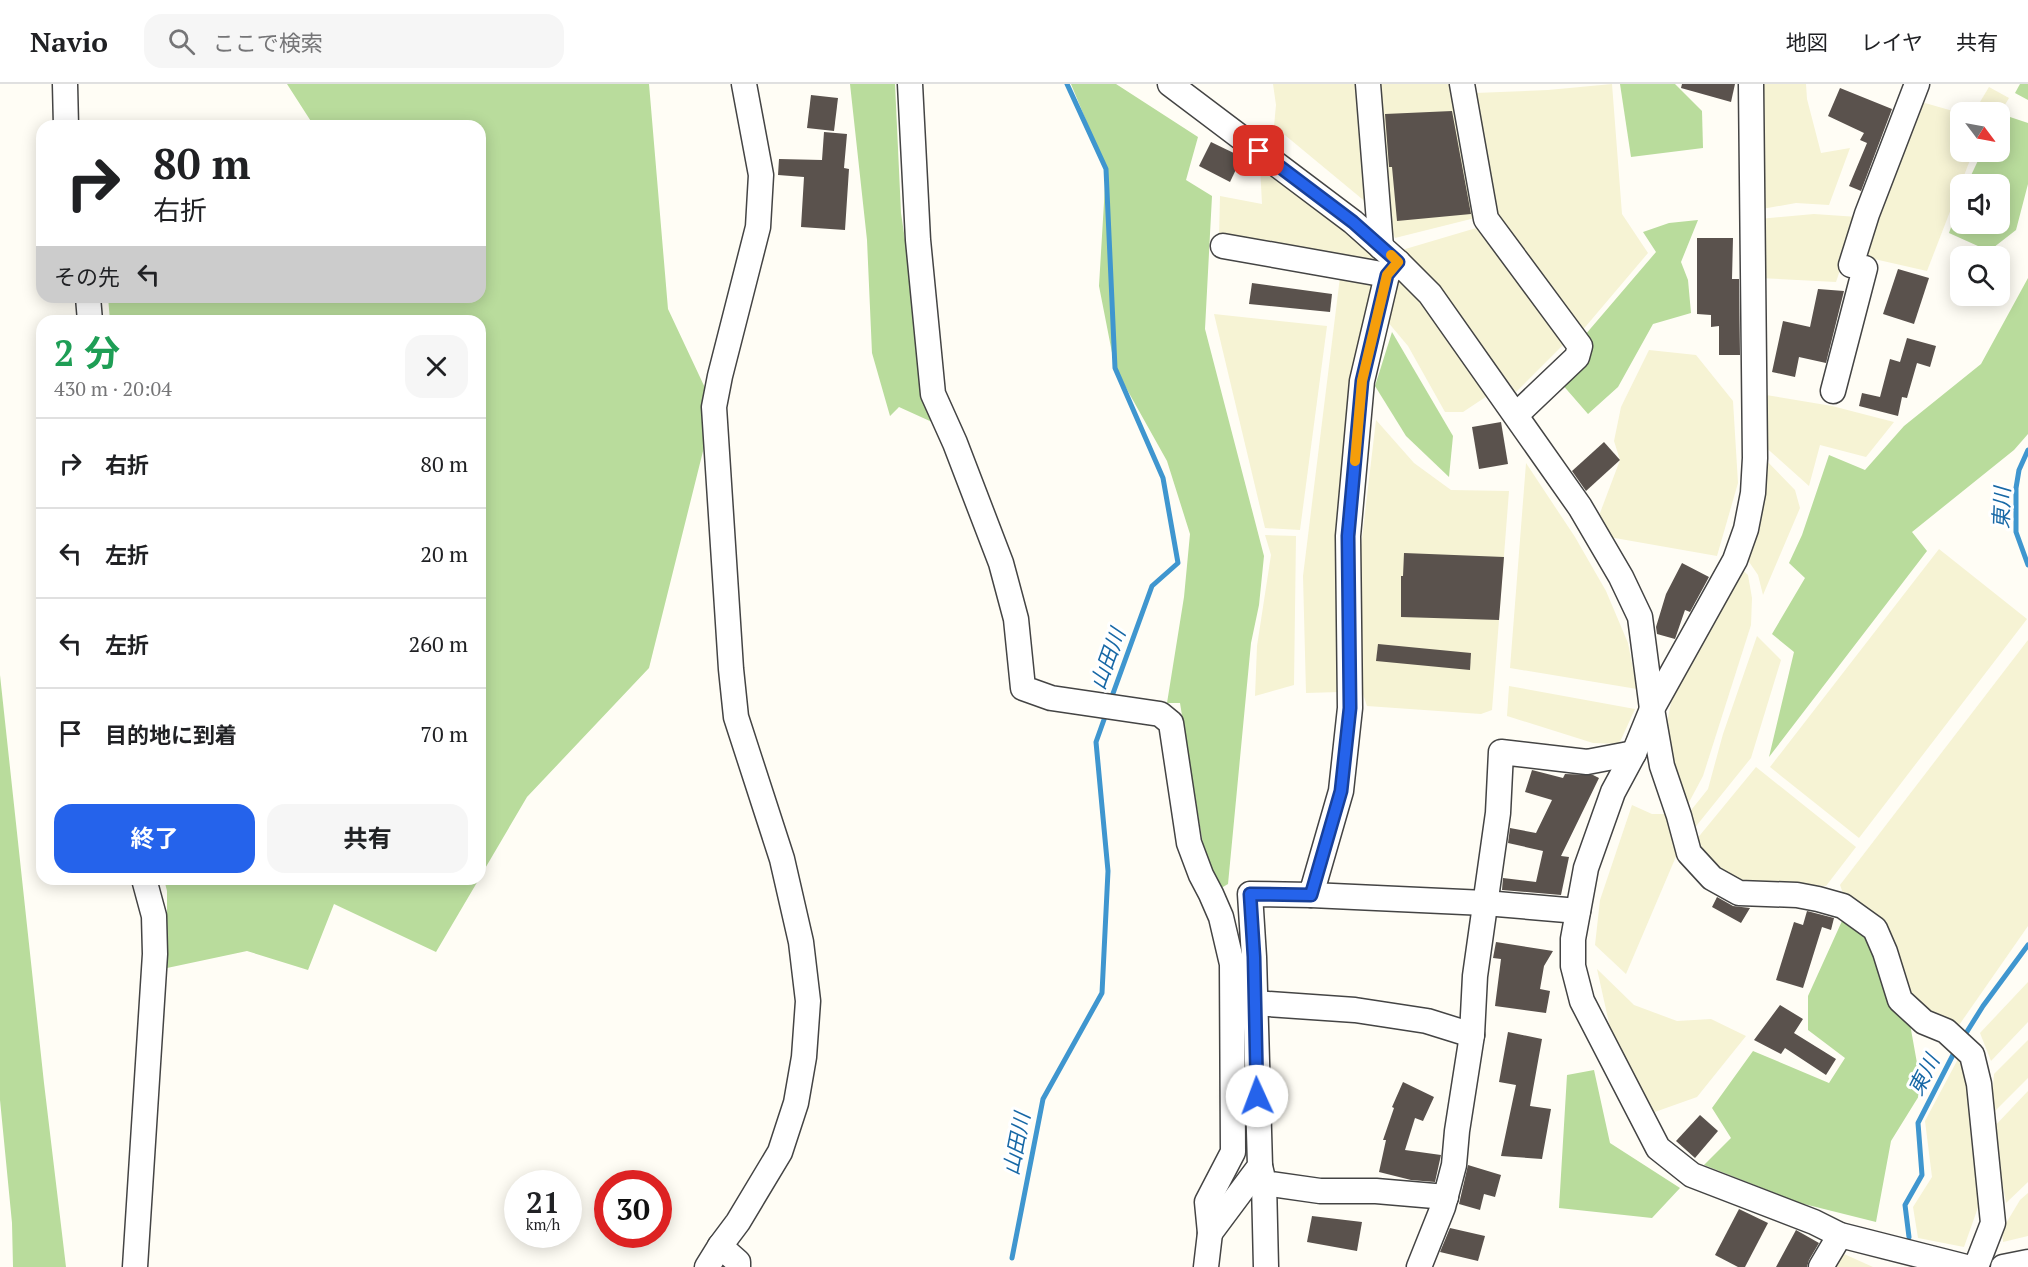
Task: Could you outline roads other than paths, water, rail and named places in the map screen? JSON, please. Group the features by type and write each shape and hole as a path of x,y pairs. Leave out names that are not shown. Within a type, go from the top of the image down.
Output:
{"street":[{"path":"66,84 66,120"},
{"path":"707,1267 738,1222 780,1152 796,1103 804,1057 808,1001 801,942 782,859 736,717 731,669 714,407 758,227 761,175 744,84"},
{"path":"910,84 918,240 933,394 955,443 1001,563 1016,619 1023,688 1051,698 1160,714 1171,723 1189,843 1221,917 1232,964 1233,1152 1207,1202 1210,1233 1206,1267"},
{"path":"1170,84 1353,222 1389,261 1430,294 1602,542 1640,617 1662,766 1689,853 1712,878 1739,894 1797,895 1842,906 1875,929 1900,1000 1924,1022 1946,1031 1972,1055 1979,1084 1993,1223 1976,1267"},
{"path":"1311,895 1341,791 1350,708 1348,536 1362,381 1389,261 1368,84"},
{"path":"1462,84 1486,219 1580,346 1577,357 1516,415"},
{"path":"1751,84 1755,458 1753,493 1746,529 1736,560 1652,709 1634,753 1613,792 1586,868 1573,939 1573,966 1582,1001 1658,1148 1692,1175 1814,1222 1840,1235 1966,1267"},
{"path":"1833,391 1865,268 1851,265 1867,214 1917,84"},
{"path":"1223,246 1389,261"},
{"path":"1419,1267 1446,1197 1454,1165 1472,1035 1475,976 1498,813 1501,752 1587,762 1634,753"},
{"path":"135,1267 155,954 154,916 146,885"},
{"path":"1266,1267 1250,894 1485,903 1578,911"},
{"path":"1254,1003 1366,1012 1427,1021 1472,1035"},
{"path":"1210,1233 1262,1174"},
{"path":"1262,1174 1320,1191 1376,1191 1446,1197"},
{"path":"1821,1267 1840,1235"},
{"path":"720,1246 738,1262 738,1267"},
{"path":"2006,1267 2028,1262"}],"waterway":[{"name":"山田川","path":"1067,84 1106,169 1115,368 1163,478 1178,563 1152,586 1111,699"},
{"name":"東川","path":"2028,450 2019,470 2016,488 2016,532 2028,565"},
{"name":"山田川","path":"1012,1258 1043,1099 1102,993 1108,871 1096,742 1106,714"},
{"name":"東川","path":"1963,1038 1983,1006 2028,945"},
{"name":"東川","path":"1909,1237 1905,1205 1922,1175 1918,1123 1956,1049"}]}
